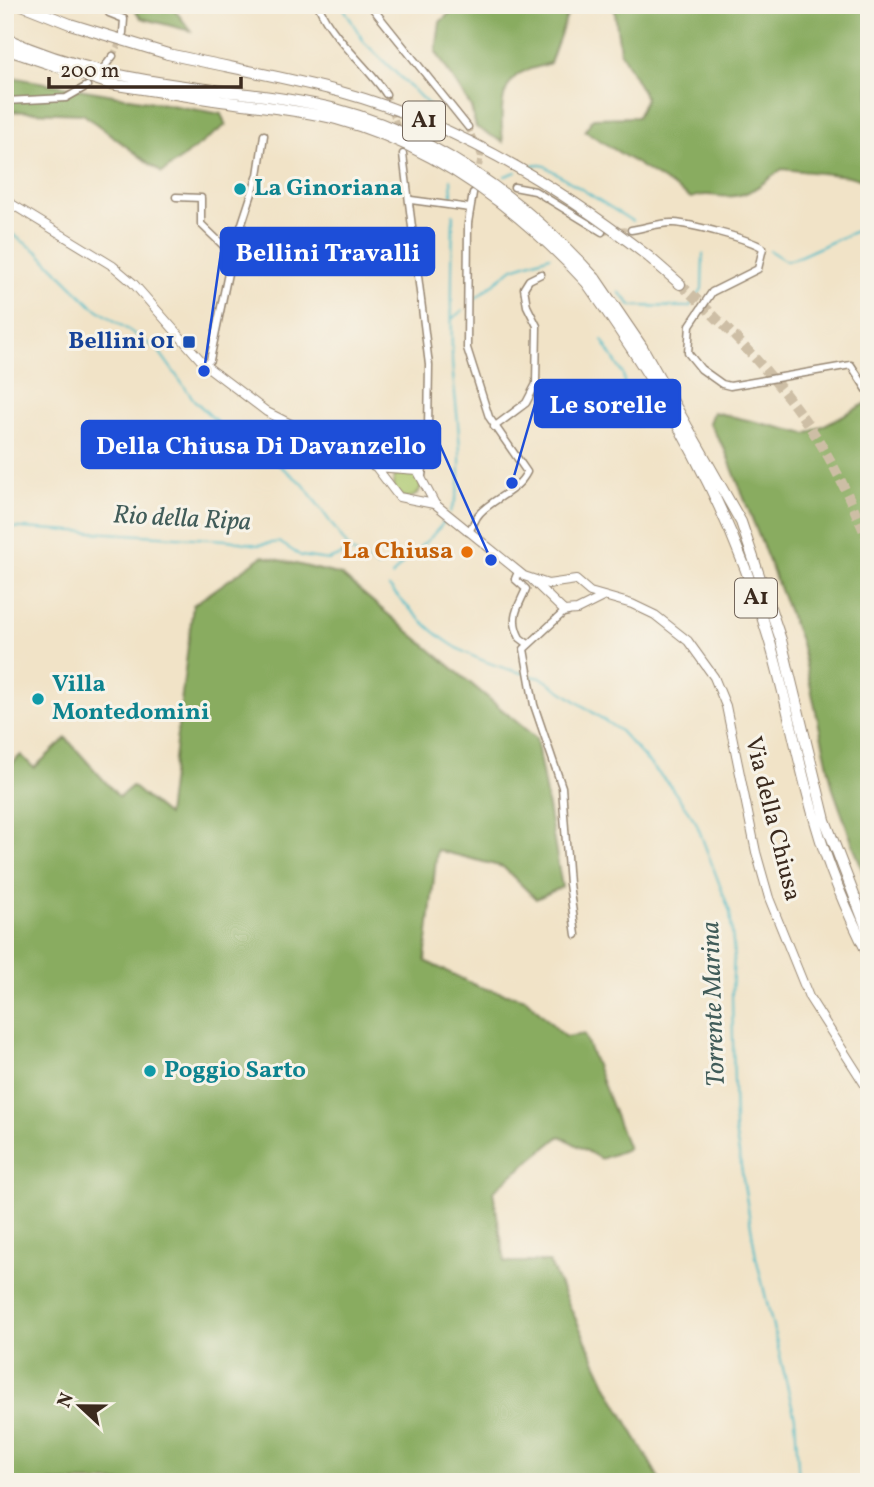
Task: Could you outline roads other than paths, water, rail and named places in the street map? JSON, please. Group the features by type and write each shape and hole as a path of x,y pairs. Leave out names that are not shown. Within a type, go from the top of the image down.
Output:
{"highway":[{"name":"A1","path":"22,5 82,29 168,54 341,92 417,118 556,188 681,284"},
{"name":"A1","path":"5,38 86,68 333,118 371,130 423,153 468,178 510,208 591,281 715,492 744,561 770,640 827,858 865,938 869,957"},
{"name":"A1","path":"5,49 110,84 215,95"}],"main road":[{"path":"5,200 123,274 205,365 267,412 376,467 405,468"},
{"name":"Via della Chiusa","path":"376,467 399,497 438,506"},
{"path":"392,487 393,479 405,468"},
{"name":"Via della Chiusa","path":"405,468 423,480 438,506 456,522 518,572 532,580 568,612"},
{"path":"411,499 419,496 423,480"},
{"name":"Via della Chiusa","path":"532,580 559,583 571,579 603,597 642,608 688,641 714,677 726,706 756,852 774,910 809,998 869,1091"},
{"path":"556,604 555,590 559,583"},
{"path":"583,605 585,588"},
{"path":"568,612 603,597"}],"street":[{"path":"112,5 109,13 124,19 123,33"},
{"path":"318,5 330,27 373,74 386,94"},
{"path":"370,5 468,127"},
{"path":"105,66 113,56"},
{"path":"5,101 66,98 87,86"},
{"path":"205,365 210,360 232,254 258,175 264,135"},
{"path":"403,154 411,200 429,365 423,480"},
{"path":"514,187 535,191 602,232"},
{"path":"468,531 474,526 478,514 519,486 527,472 494,427 467,348 470,208 473,193"},
{"path":"176,197 201,198 201,224 232,254"},
{"path":"411,200 470,208"},
{"path":"631,230 662,223 686,224 746,239 763,248 758,269 721,285 698,310 690,325 688,353 701,369 722,384 730,386 852,365 869,393"},
{"path":"494,427 526,403 536,384 537,326 527,306 524,288 529,280 541,274"},
{"path":"405,468 425,449"},
{"path":"518,572 515,579 526,589 515,608 514,618 520,638 528,644"},
{"path":"556,604 556,619"},
{"path":"568,612 528,644 525,654 531,695 562,787 576,935"}],"waterway":[{"path":"342,5 364,42 436,112"},
{"path":"528,167 536,164 545,166 632,221"},
{"path":"505,176 516,172"},
{"path":"451,179 452,196"},
{"path":"450,512 456,498 460,459 452,359 453,214"},
{"path":"770,251 786,261 794,259 869,225"},
{"name":"Torrente Marina","path":"5,229 38,252 91,305 158,350 194,400 236,440 271,459 303,484 351,551 378,567"},
{"path":"619,292 632,306 689,307 702,289 703,254"},
{"path":"470,303 513,268 550,256"},
{"path":"453,318 463,310"},
{"path":"602,340 623,374 629,423 637,425 648,419"},
{"path":"392,576 435,533 447,517"},
{"name":"Rio della Ripa","path":"5,527 228,540 258,545 279,542 301,556 328,560 351,551"},
{"name":"Torrente Marina","path":"389,587 420,619 465,653 526,674"},
{"name":"Torrente Marina","path":"531,676 542,678 620,731 671,787 696,822 730,912 734,954 732,994 735,1130 756,1257 795,1418 799,1482"}],"tunnel":[{"path":"113,56 121,39"},
{"path":"386,94 399,131"},
{"path":"468,127 481,156 477,177"},
{"path":"602,232 631,230"},
{"path":"680,284 755,358 789,398 833,466 869,543"}],"place":[{"name":"La Ginoriana","path":"240,189"},
{"name":"Bellini 01","path":"189,342"},
{"name":"Bellini Travalli","path":"204,371"},
{"name":"Le sorelle","path":"512,483"},
{"name":"La Chiusa","path":"467,552"},
{"name":"Della Chiusa Di Davanzello","path":"491,560"},
{"name":"Villa Montedomini","path":"38,699"},
{"name":"Poggio Sarto","path":"150,1071"}]}
